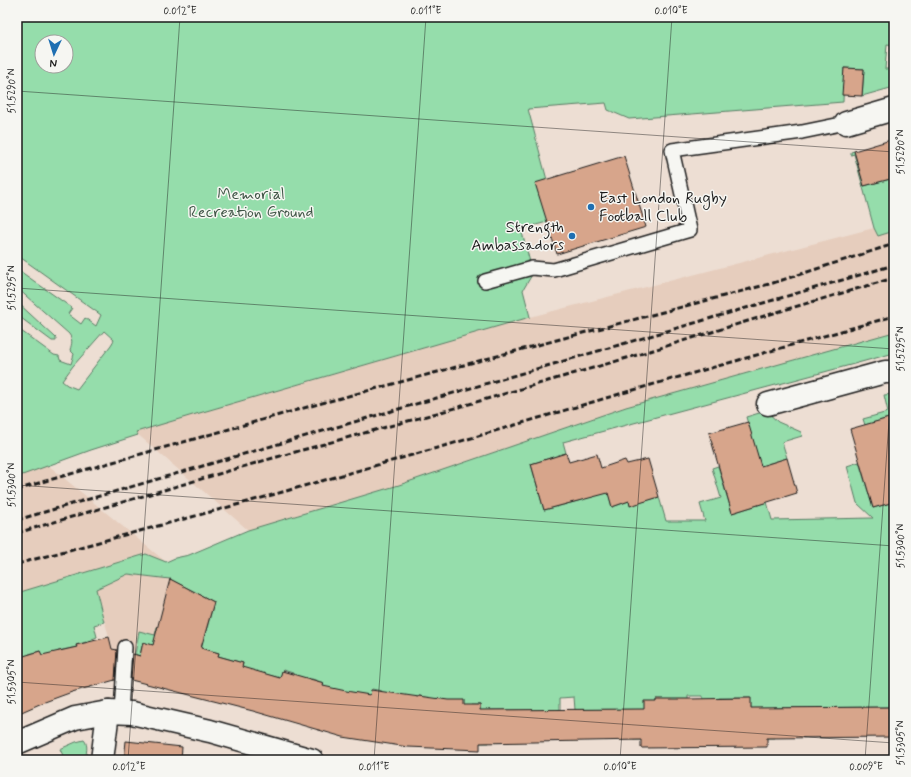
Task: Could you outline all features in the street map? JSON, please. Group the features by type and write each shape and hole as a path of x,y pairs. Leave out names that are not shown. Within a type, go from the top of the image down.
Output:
{"street":[{"path":"846,123 894,109"},
{"path":"768,404 885,372 894,372"},
{"path":"102,760 115,712"},
{"path":"17,743 75,718 115,712 132,713 210,731 310,760"}],"lane":[{"path":"485,281 532,268 554,270 690,230 672,150 802,132 846,123"},
{"path":"115,712 125,647"}],"shaded area":[{"path":"874,228 878,236 894,231 894,332 626,407 399,485 260,527 248,530 135,432 530,317"},
{"path":"17,455 48,465 166,562 146,554 17,593"},
{"path":"128,574 170,579 214,602 204,639 157,628 156,635 140,632 132,666 118,667 95,589"}],"green space":[{"name":"Memorial Recreation Ground","path":"17,17 894,17 894,45 887,44 885,69 894,69 894,87 862,96 864,69 844,68 843,102 629,119 608,110 606,103 528,109 547,180 547,222 521,229 533,273 523,290 530,317 136,432 138,435 91,450 17,477 17,328 54,355 59,356 60,360 71,364 74,354 70,350 72,342 69,334 17,288 17,269 72,308 68,314 81,324 85,318 96,326 101,315 17,255","holes":["104,331 114,340 77,389 62,381 73,366"]},
{"path":"854,151 864,186 894,178 894,231 878,236 874,228 854,154 851,155 851,152"},
{"path":"17,302 56,338 56,341 52,341 17,315"},
{"path":"894,332 894,353 563,442 566,453 531,464 544,510 578,501 607,488 612,507 629,501 630,505 659,497 666,521 705,521 700,504 721,498 712,468 718,466 732,513 767,502 772,520 873,518 857,503 847,466 859,462 873,508 894,502 894,707 774,708 775,738 767,738 751,709 750,698 719,698 703,710 703,696 688,696 688,710 656,699 644,721 640,721 641,740 633,740 632,710 575,710 574,697 560,698 560,710 489,710 489,743 480,743 480,705 471,705 471,711 453,722 431,698 419,696 417,721 380,703 382,691 372,689 370,695 318,702 324,683 312,679 291,681 293,673 283,670 280,678 242,668 243,663 218,656 219,653 204,649 154,646 143,642 140,656 135,654 139,631 155,635 157,627 204,639 214,602 170,579 128,574 96,589 104,622 94,625 97,637 92,639 97,656 91,658 86,642 76,645 77,647 58,651 63,666 44,661 40,651 29,654 34,665 17,671 17,593 146,554 166,562 175,558 189,555 248,530 399,485 626,407"},
{"path":"894,394 894,435 889,418 865,425 863,419 888,412 884,395"},
{"path":"766,411 778,422 801,432 802,436 782,442 787,458 754,468 755,448 746,417"},
{"path":"84,740 87,747 85,760 65,760 60,749"}],"building":[{"path":"844,68 864,69 862,96 842,95"},
{"path":"894,139 894,178 864,186 854,151"},
{"name":"East London Rugby Football Club","path":"624,156 646,227 557,254 535,183"},
{"path":"889,418 894,435 894,502 873,508 850,429"},
{"path":"748,422 761,466 787,458 797,493 732,513 709,433"},
{"path":"566,453 569,462 597,454 601,468 625,460 627,464 648,459 659,497 630,506 629,501 612,507 608,493 544,510 531,464"},
{"path":"170,579 214,602 201,648 219,653 218,656 243,663 242,667 280,678 282,671 324,683 323,686 370,695 371,690 419,697 464,700 464,705 480,705 480,710 644,709 644,701 656,701 656,699 751,698 751,708 894,707 894,737 767,738 767,747 641,748 641,740 480,743 480,750 408,747 343,737 253,711 131,680 133,654 140,656 143,642 153,645"},
{"path":"109,637 112,649 117,650 115,680 72,692 17,714 17,658 40,651 42,655 77,647 76,645"},
{"path":"126,741 182,747 181,760 124,760"}],"railway":[{"path":"17,490 311,406 773,283 894,244"},
{"path":"17,520 894,265"},
{"path":"17,533 266,460 459,407 894,278"},
{"path":"17,564 251,501 894,316"}],"place":[{"name":"East London Rugby Football Club","path":"591,207"},
{"name":"Strength Ambassadors","path":"572,236"}]}
